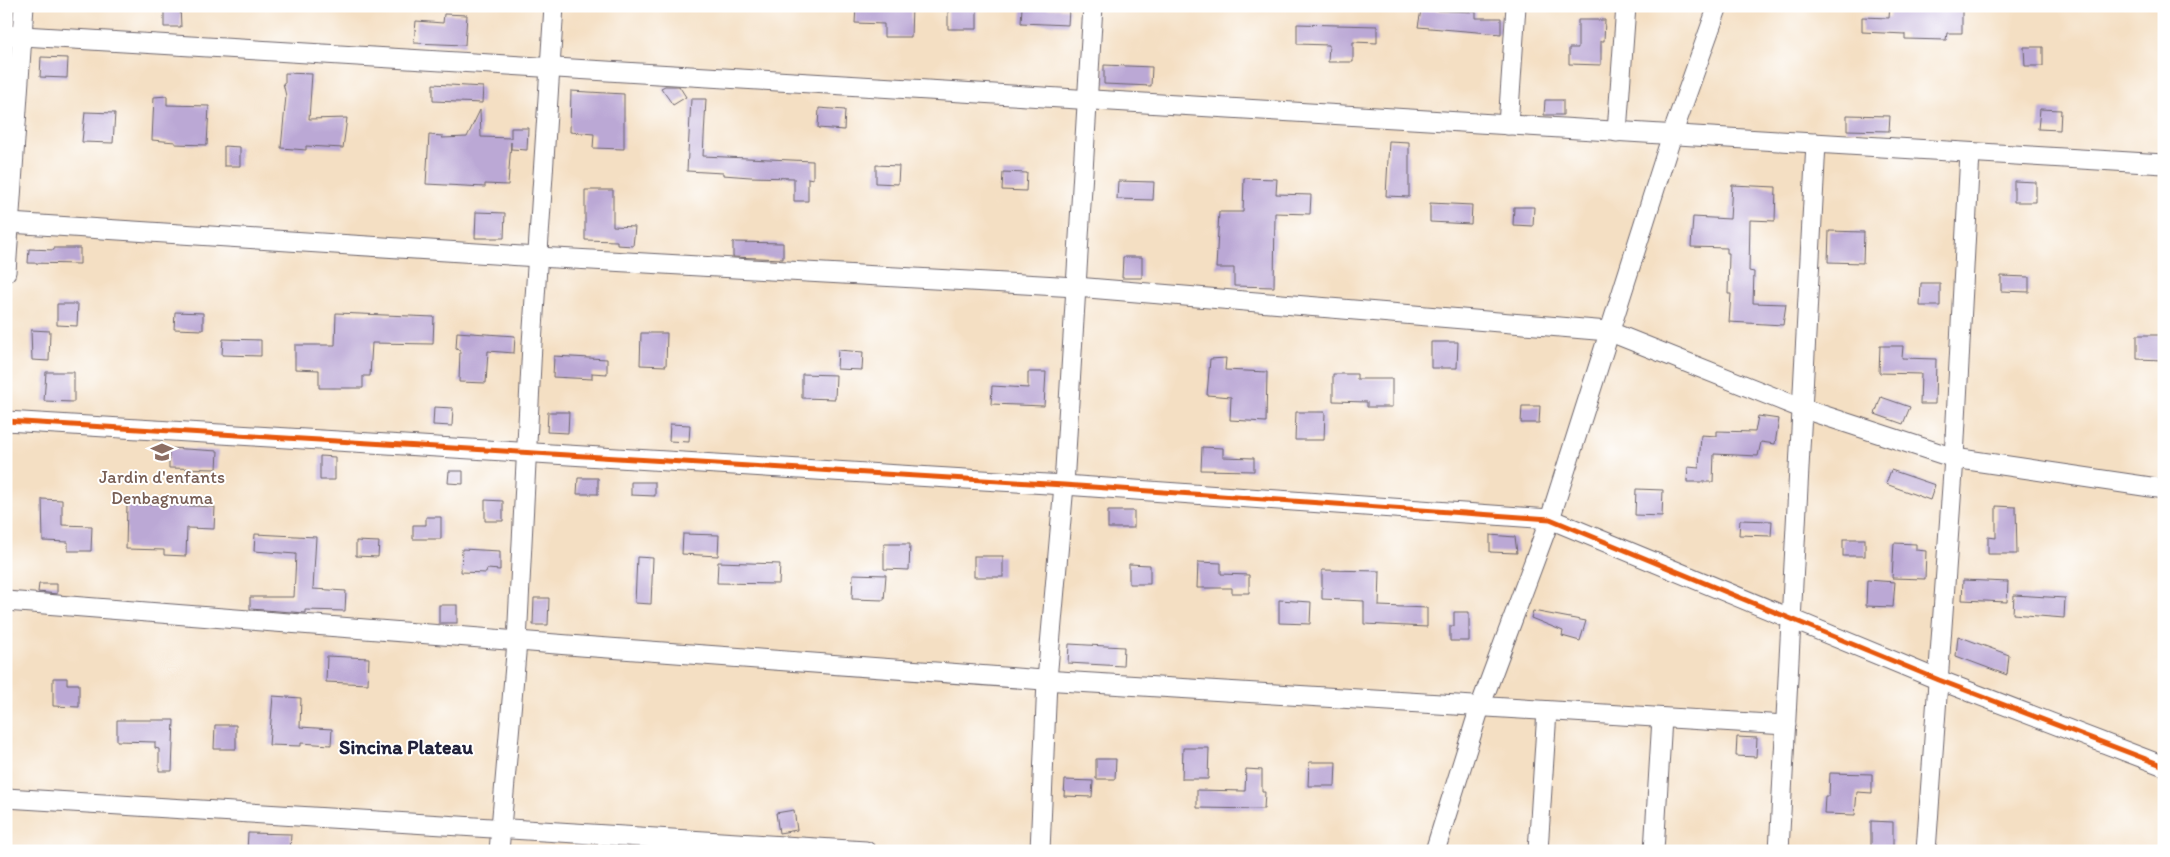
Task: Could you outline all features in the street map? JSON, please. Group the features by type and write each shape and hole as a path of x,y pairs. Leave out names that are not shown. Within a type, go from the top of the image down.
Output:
{"street":[{"path":"6,272 14,35 24,6"},
{"path":"499,851 517,642 554,6"},
{"path":"1040,851 1047,680 1064,485 1093,6"},
{"path":"1508,125 1516,6"},
{"path":"1617,132 1626,6"},
{"path":"1435,851 1480,707 1550,519 1608,331 1672,135 1718,6"},
{"path":"14,35 2164,164"},
{"path":"1779,851 1816,143"},
{"path":"1926,851 1954,458 1970,153"},
{"path":"9,223 538,257 1076,287 1608,331 1801,408 1954,458 2164,489"},
{"path":"6,421 1064,485 1550,519 1939,680 2164,766"},
{"path":"6,601 517,642 615,647 1047,680 1786,726"},
{"path":"1538,851 1547,711"},
{"path":"1654,851 1662,718"},
{"path":"6,798 866,851"}],"building":[{"path":"164,6 180,6 181,27 164,27"},
{"path":"856,6 912,6 911,37 884,37 884,24 855,23"},
{"path":"948,6 977,7 977,29 948,29"},
{"path":"1890,6 1962,8 1962,33 1947,33 1946,40 1905,39 1905,34 1862,32 1862,17 1889,18"},
{"path":"1022,7 1069,9 1068,25 1021,23"},
{"path":"1421,10 1476,12 1476,18 1501,18 1501,34 1418,27"},
{"path":"444,14 467,15 465,45 414,43 416,21 443,23"},
{"path":"1578,20 1605,20 1604,41 1601,41 1601,65 1569,64 1569,48 1578,48"},
{"path":"1297,24 1377,26 1377,43 1353,42 1353,62 1328,62 1329,45 1297,44"},
{"path":"2024,47 2043,47 2043,66 2025,66"},
{"path":"41,57 68,58 67,78 40,77"},
{"path":"1104,65 1152,67 1151,86 1104,84"},
{"path":"285,73 312,74 309,119 347,118 343,148 306,146 306,150 281,148 286,96 283,83 285,83"},
{"path":"433,84 483,87 482,103 433,101"},
{"path":"665,86 679,86 686,97 673,105 661,88"},
{"path":"571,91 624,94 624,149 593,148 594,134 570,132"},
{"path":"167,96 167,105 209,106 207,145 175,144 175,142 152,140 154,97"},
{"path":"691,99 706,99 703,156 813,161 813,179 808,178 808,201 794,201 794,178 750,177 687,171"},
{"path":"1545,100 1563,100 1563,115 1544,115"},
{"path":"819,108 845,110 844,130 818,128"},
{"path":"2040,109 2061,110 2060,130 2038,129"},
{"path":"480,110 481,137 511,138 511,128 528,128 527,150 511,149 511,142 508,185 485,184 485,187 426,184 429,135 443,136 442,138 467,137"},
{"path":"85,112 115,113 113,143 82,142"},
{"path":"1847,115 1890,116 1889,131 1847,130"},
{"path":"1389,141 1409,142 1409,197 1386,196"},
{"path":"224,146 240,147 240,166 224,166"},
{"path":"876,165 899,166 898,184 876,183"},
{"path":"1003,172 1027,173 1026,191 1002,190"},
{"path":"1244,178 1277,179 1276,194 1311,195 1310,214 1275,213 1274,287 1234,286 1234,268 1216,268 1219,212 1243,212"},
{"path":"1118,181 1154,182 1153,200 1117,199"},
{"path":"2014,181 2036,182 2036,202 2014,202"},
{"path":"1732,185 1776,187 1775,221 1750,220 1749,271 1754,272 1753,303 1786,304 1783,325 1729,322 1731,294 1728,294 1729,253 1727,253 1727,248 1691,247 1693,217 1730,219"},
{"path":"585,190 613,190 613,226 635,227 633,246 617,245 617,241 585,240"},
{"path":"1430,203 1472,205 1471,224 1430,222"},
{"path":"1514,207 1534,207 1533,226 1513,225"},
{"path":"476,212 505,213 504,238 475,238"},
{"path":"1829,231 1864,232 1863,263 1828,262"},
{"path":"733,242 783,243 783,259 733,257"},
{"path":"54,248 80,248 80,264 28,263 29,249 54,250"},
{"path":"1123,257 1142,257 1142,278 1122,278"},
{"path":"2001,276 2029,277 2029,292 2001,291"},
{"path":"1921,283 1940,283 1940,306 1920,306"},
{"path":"57,304 78,304 77,326 57,325"},
{"path":"175,312 203,313 203,330 174,329"},
{"path":"336,313 434,317 433,344 372,343 370,376 363,376 363,388 319,388 319,370 295,369 295,345 335,345"},
{"path":"31,330 50,331 49,361 32,360"},
{"path":"457,332 515,336 514,353 488,351 486,383 459,382 460,350 456,349"},
{"path":"641,333 667,333 666,366 640,365"},
{"path":"2137,335 2164,335 2163,360 2137,359"},
{"path":"223,339 261,340 261,356 222,355"},
{"path":"1431,342 1458,342 1457,368 1431,368"},
{"path":"1880,346 1903,346 1902,358 1936,359 1935,404 1920,404 1921,374 1879,373"},
{"path":"838,350 863,352 862,370 837,369"},
{"path":"554,356 607,359 607,374 592,373 592,379 553,377"},
{"path":"1226,358 1225,370 1267,372 1266,422 1230,420 1231,397 1207,395 1210,359"},
{"path":"46,372 74,372 74,402 44,401"},
{"path":"1028,372 1046,372 1044,406 991,404 992,386 1028,388"},
{"path":"802,374 836,375 835,399 802,398"},
{"path":"1333,374 1357,374 1357,379 1392,379 1392,407 1367,407 1367,402 1333,401"},
{"path":"1881,397 1910,407 1903,424 1875,414"},
{"path":"1522,406 1540,406 1539,423 1521,423"},
{"path":"434,407 453,408 452,426 433,425"},
{"path":"548,412 569,412 568,433 547,432"},
{"path":"1296,412 1325,412 1324,440 1295,440"},
{"path":"1758,416 1779,419 1775,444 1761,442 1758,456 1714,454 1713,482 1687,482 1688,467 1699,468 1701,435 1717,436 1717,431 1755,432"},
{"path":"670,424 690,425 689,442 669,441"},
{"path":"1202,447 1223,448 1223,457 1254,458 1254,471 1201,470"},
{"path":"169,448 218,451 217,469 169,468"},
{"path":"320,456 335,457 335,480 320,480"},
{"path":"1891,470 1935,485 1930,500 1886,484"},
{"path":"449,471 463,471 463,484 448,483"},
{"path":"578,478 598,478 598,494 577,494"},
{"path":"631,482 655,482 655,496 631,495"},
{"path":"1636,489 1663,490 1662,516 1635,515"},
{"path":"42,499 62,500 62,525 92,526 91,551 68,551 68,542 43,541"},
{"path":"485,500 503,501 503,521 485,521"},
{"path":"127,503 215,507 214,529 187,528 186,556 164,555 164,550 126,549"},
{"path":"1996,506 2016,507 2017,554 1988,554 1988,537 1996,538"},
{"path":"1108,511 1134,511 1134,528 1108,528"},
{"path":"426,517 441,517 441,539 413,539 413,525 426,525"},
{"path":"1740,520 1772,521 1771,536 1739,535"},
{"path":"255,534 316,537 313,589 346,591 345,611 305,610 305,613 250,609 250,597 294,597 296,554 254,551"},
{"path":"683,534 719,535 718,556 682,554"},
{"path":"1490,535 1515,537 1517,553 1490,552"},
{"path":"1843,539 1865,539 1865,556 1843,556"},
{"path":"356,541 379,542 378,557 356,556"},
{"path":"1894,543 1916,544 1916,550 1926,551 1925,579 1892,578"},
{"path":"884,544 910,544 909,570 884,569"},
{"path":"462,549 500,551 500,570 487,569 486,573 461,572"},
{"path":"974,556 1003,556 1003,577 974,577"},
{"path":"637,557 653,558 651,604 635,603"},
{"path":"718,562 780,564 779,584 717,583"},
{"path":"1198,562 1221,563 1221,574 1249,575 1249,593 1232,593 1232,588 1197,588"},
{"path":"1129,564 1150,565 1150,584 1129,584"},
{"path":"1322,570 1380,571 1379,606 1427,608 1427,627 1364,624 1364,601 1322,599"},
{"path":"853,574 886,575 884,600 852,599"},
{"path":"1867,580 1895,582 1893,607 1866,606"},
{"path":"1963,580 2008,582 2007,602 1962,600"},
{"path":"39,584 57,584 57,594 38,592"},
{"path":"2014,595 2065,598 2064,618 2013,614"},
{"path":"534,598 549,598 548,625 533,625"},
{"path":"1279,600 1311,602 1310,624 1279,623"},
{"path":"439,605 457,605 457,623 439,623"},
{"path":"1533,611 1586,621 1580,641 1562,636 1563,631 1531,618"},
{"path":"1454,612 1469,612 1469,641 1450,641 1450,626 1454,626"},
{"path":"1958,636 2009,655 2007,675 1956,656"},
{"path":"1069,644 1124,647 1123,666 1068,663"},
{"path":"327,656 369,658 368,684 326,682"},
{"path":"53,678 67,678 67,684 79,684 79,707 53,706"},
{"path":"273,696 301,698 300,727 332,729 331,745 301,743 301,746 269,745"},
{"path":"117,720 174,720 172,771 159,771 159,749 155,748 155,742 117,741"},
{"path":"215,725 236,725 236,749 214,749"},
{"path":"1737,737 1757,738 1756,757 1736,756"},
{"path":"1183,748 1209,748 1208,779 1182,779"},
{"path":"1096,759 1116,759 1115,779 1096,779"},
{"path":"1309,762 1336,762 1335,786 1308,786"},
{"path":"1246,769 1262,770 1262,792 1265,792 1264,809 1197,808 1197,790 1245,791"},
{"path":"1830,773 1872,774 1872,793 1857,792 1855,815 1824,814 1825,796 1829,796"},
{"path":"1065,780 1093,781 1092,797 1064,796"},
{"path":"794,810 797,830 779,833 776,813"},
{"path":"1871,821 1893,822 1893,849 1871,849"},
{"path":"248,833 291,834 290,851 247,851"}],"cycle path":[{"path":"6,421 1064,485 1550,519 1939,680 2164,766"}],"place":[{"name":"Jardin d'enfants Denbagnuma","path":"162,452"}],"district":[{"name":"Sincina Plateau","path":"406,747"}]}
